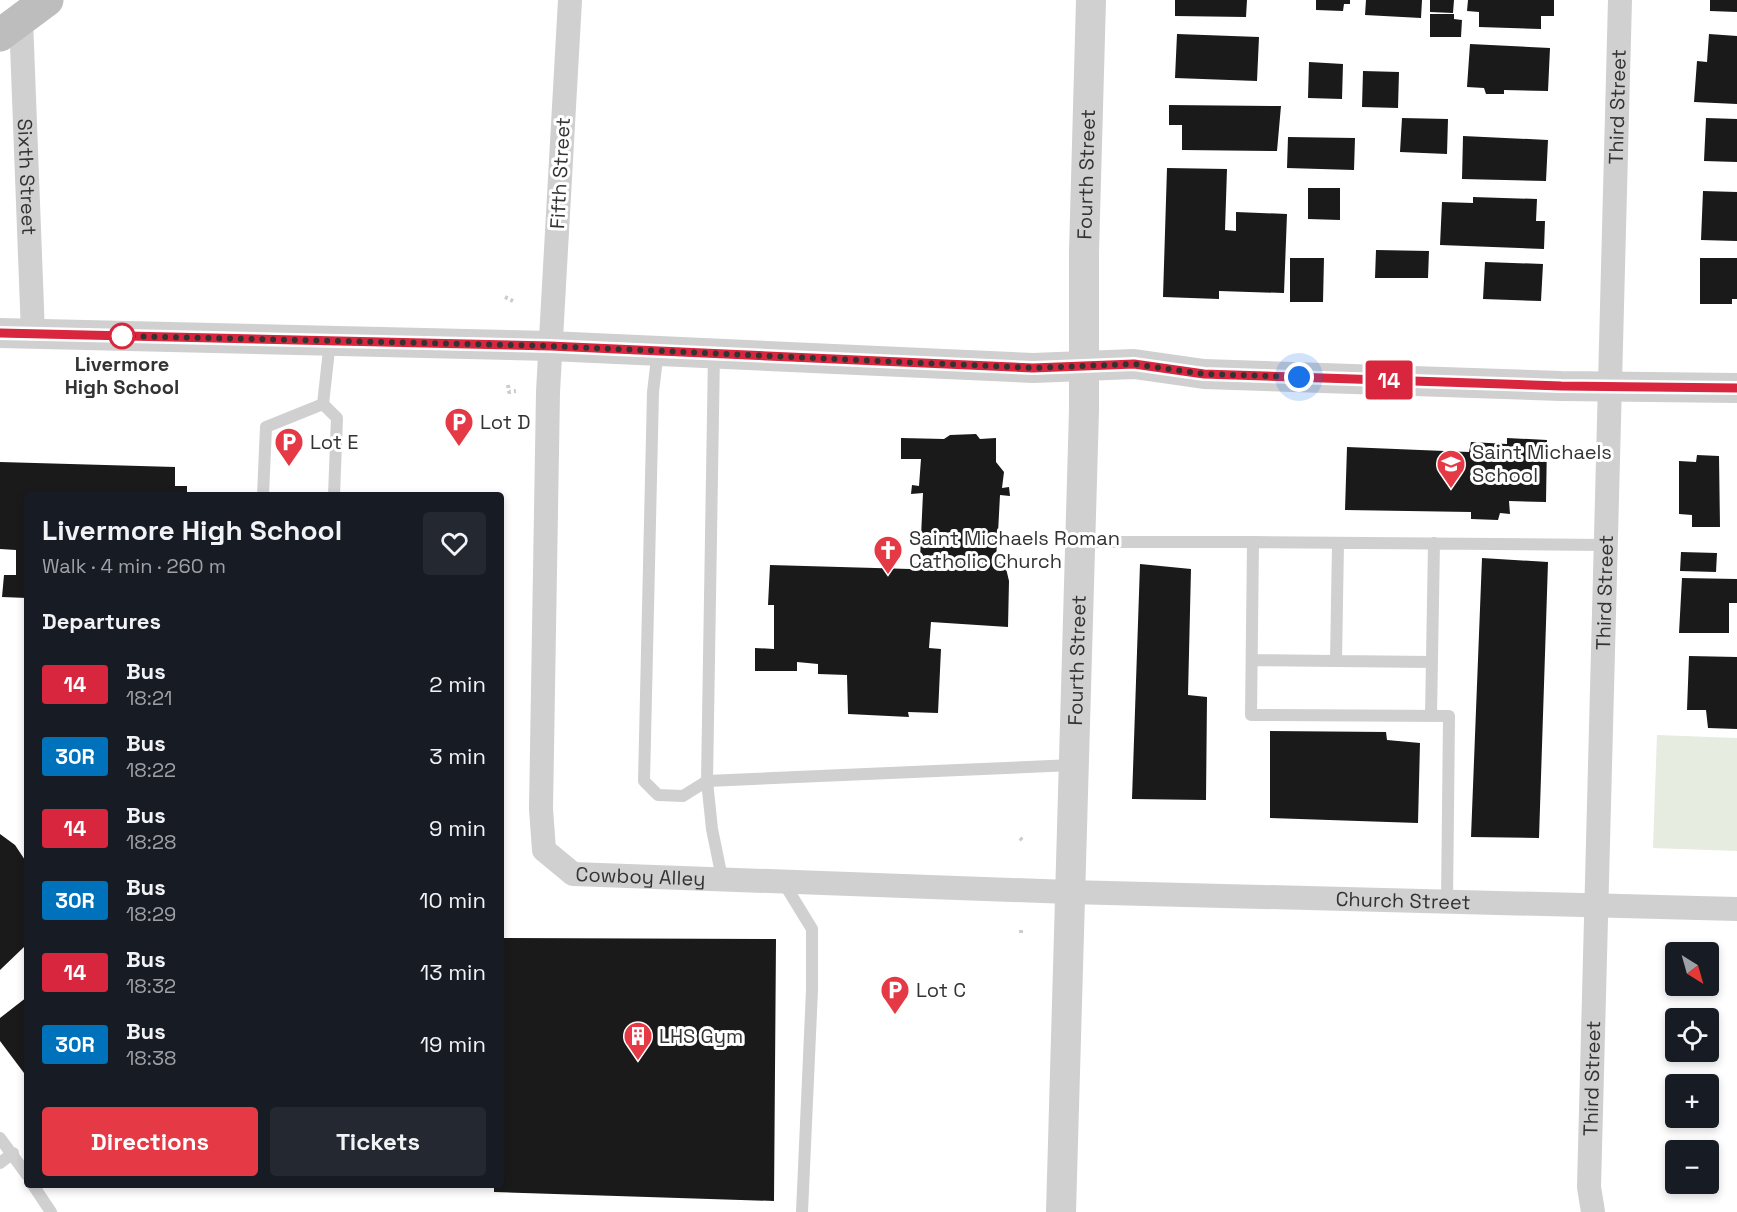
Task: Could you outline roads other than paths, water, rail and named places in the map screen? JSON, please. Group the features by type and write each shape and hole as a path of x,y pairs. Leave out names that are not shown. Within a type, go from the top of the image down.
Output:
{"street":[{"name":"Fifth Street","path":"550,346 570,0"},
{"name":"Fourth Street","path":"1061,1212 1080,542 1091,0"},
{"name":"Third Street","path":"1593,1212 1589,1187 1597,904 1596,858 1620,0"},
{"name":"Sixth Street","path":"23,18 33,334"},
{"path":"0,333 550,346 1033,368 1134,364 1216,374 1561,386 1737,388"},
{"name":"Cowboy Alley","path":"550,346 541,809 544,850 573,874 1069,892"},
{"name":"Church Street","path":"1069,892 1737,909"}],"lane":[{"path":"323,404 330,341"},
{"path":"658,350 653,392 644,781 658,795 683,796 707,781 1073,765"},
{"path":"714,353 707,781 712,829 722,878"},
{"path":"263,492 266,427 323,404"},
{"path":"323,404 337,418 334,492"},
{"path":"1080,542 1605,545"},
{"path":"1253,542 1251,715 1449,716 1447,903"},
{"path":"1336,661 1338,543"},
{"path":"1431,716 1434,543"},
{"path":"1252,660 1432,662"},
{"path":"782,880 812,929 812,990 802,1212"},
{"path":"0,1138 24,1170"},
{"path":"0,1163 13,1153"},
{"path":"35,1188 51,1212"}],"place":[{"name":"Livermore High School","path":"122,336"},
{"name":"Lot D","path":"459,448"},
{"name":"Lot E","path":"289,468"},
{"name":"Saint Michaels School","path":"1451,490"},
{"name":"Saint Michaels Roman Catholic Church","path":"888,576"},
{"name":"Lot C","path":"895,1016"},
{"name":"LHS Gym","path":"638,1062"}]}
